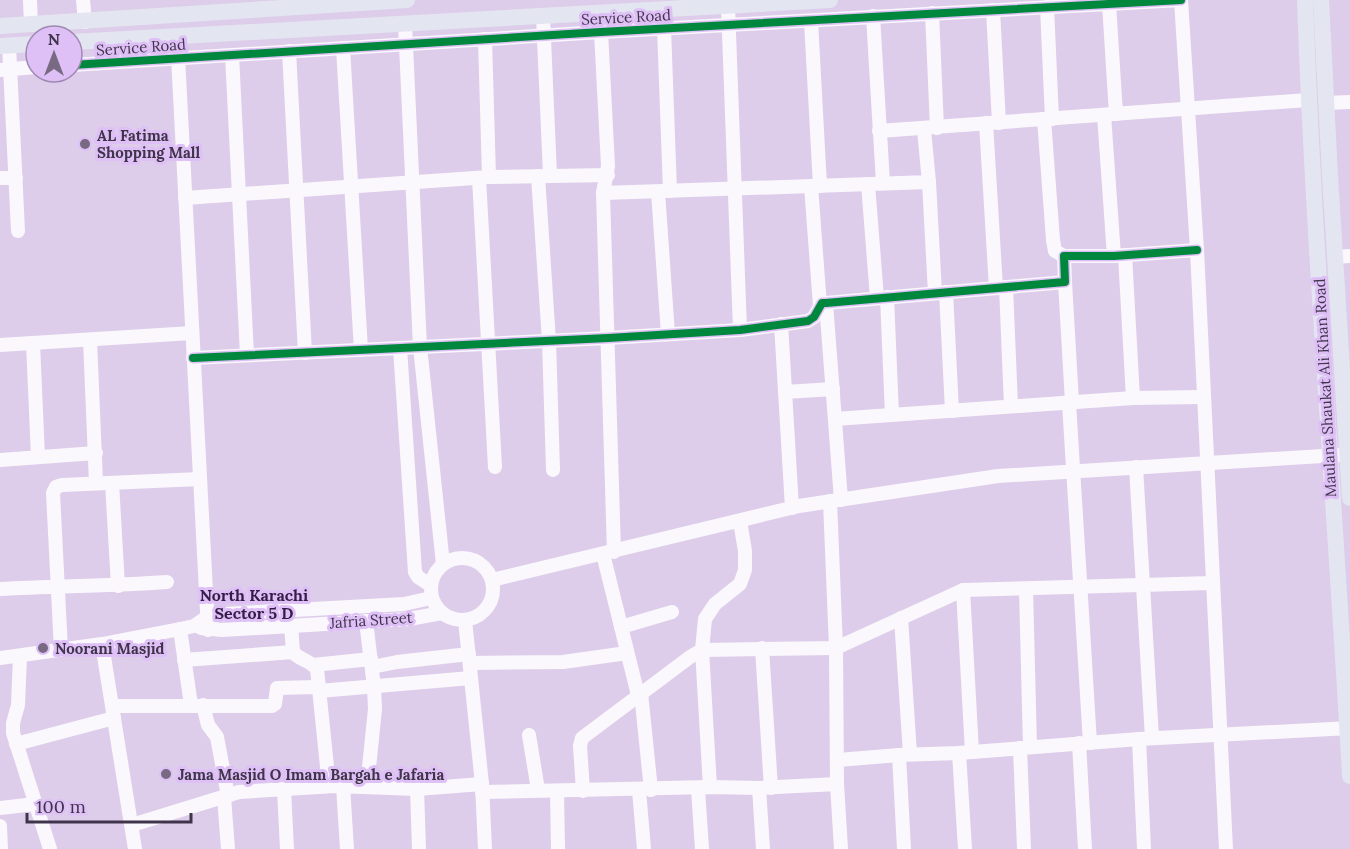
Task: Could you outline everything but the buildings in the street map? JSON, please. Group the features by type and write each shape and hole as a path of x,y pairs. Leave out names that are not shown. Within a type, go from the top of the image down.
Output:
{"main road":[{"path":"44,24 310,3 407,0"},
{"path":"84,41 830,0"},
{"name":"Maulana Shaukat Ali Khan Road","path":"1305,0 1308,100 1329,456 1349,728 1350,776"},
{"name":"Maulana Shaukat Ali Khan Road","path":"1321,0 1326,104 1343,256 1350,498"},
{"path":"0,26 24,25"},
{"path":"4,46 24,45"}],"street":[{"path":"30,0 31,24"},
{"path":"83,0 85,21"},
{"path":"1181,0 1197,250 1226,849"},
{"name":"Service Road","path":"84,64 664,28 1181,0"},
{"path":"1109,4 1110,114 1119,255 1133,398"},
{"path":"728,6 740,330"},
{"path":"1047,7 1048,119 1055,251 1064,256 1197,250"},
{"path":"993,10 992,123 1001,287 1011,406"},
{"path":"932,13 928,182 952,411"},
{"path":"543,16 545,36 544,175 553,470"},
{"path":"873,16 879,131 875,184 892,415"},
{"path":"811,21 816,186 823,304 835,419 837,784 841,849"},
{"path":"405,24 420,347 443,564"},
{"path":"664,28 664,191 668,334"},
{"path":"601,32 608,175 603,193 608,338 609,553 621,627 640,694 645,790 644,849"},
{"path":"485,39 484,177 488,344 495,467"},
{"path":"4,46 16,178 18,231"},
{"path":"343,48 361,350"},
{"path":"288,51 305,352"},
{"path":"232,54 247,355"},
{"path":"0,658 102,644 207,623 178,57"},
{"path":"5,69 24,68"},
{"path":"879,131 1308,100"},
{"path":"1326,104 1350,102"},
{"path":"185,198 484,177 608,175"},
{"path":"0,178 16,178"},
{"path":"603,193 928,182"},
{"path":"1064,256 1085,743 1085,849"},
{"path":"193,358 740,330 808,321 814,317 823,304 1065,282"},
{"path":"781,324 792,508"},
{"path":"0,345 192,333"},
{"path":"90,339 96,483"},
{"path":"33,343 38,457"},
{"path":"400,348 415,572 431,591 441,613 453,619 465,620 482,613 492,598 492,580 484,567 471,559 457,558 443,564 434,573 431,591"},
{"path":"785,392 832,389"},
{"path":"835,419 1133,398 1203,397"},
{"path":"0,460 96,453"},
{"path":"492,580 792,508 998,476 1348,454"},
{"path":"1136,467 1143,585 1144,849"},
{"path":"61,650 53,493 56,487 96,483 200,480"},
{"path":"112,483 118,586"},
{"path":"702,849 704,788 702,650 705,620 715,604 740,584 745,570 745,550 740,521"},
{"path":"0,589 118,586 167,582"},
{"path":"583,791 580,746 582,738 702,650 836,648 963,590 1212,583"},
{"path":"1024,849 1026,589"},
{"path":"963,590 965,849"},
{"name":"Jafria Street","path":"207,623 321,609 405,604 431,591"},
{"path":"321,609 322,623"},
{"path":"621,627 672,612"},
{"name":"Jafria Street","path":"207,623 291,625 409,619 441,613"},
{"path":"901,618 905,754 904,849"},
{"path":"465,620 482,788 485,849"},
{"path":"366,621 375,709 367,787"},
{"path":"291,625 293,652 314,665 469,658 563,662 627,653"},
{"path":"187,628 184,660 197,705 217,737 226,796 228,849"},
{"path":"102,644 135,849"},
{"path":"762,648 765,788 763,849"},
{"path":"184,660 293,652"},
{"path":"20,656 18,705 13,723 16,744 50,849"},
{"path":"314,665 317,669 329,786"},
{"path":"16,744 113,712 197,705 272,706 275,704 277,688 374,687 471,678"},
{"path":"838,760 1221,734 1349,728"},
{"path":"529,735 538,790"},
{"path":"132,825 239,792 329,786 417,789 482,788 557,792 765,788 837,784"},
{"path":"343,786 347,849"},
{"path":"284,789 287,849"},
{"path":"417,789 419,849"},
{"path":"557,792 558,849"},
{"path":"0,808 35,804"},
{"path":"0,826 1,849"}],"cycle path":[{"path":"84,64 601,32 1181,0"},
{"path":"193,358 740,330 808,321 814,317 822,303 1065,282 1064,256 1114,256 1197,250"}],"place":[{"name":"AL Fatima Shopping Mall","path":"85,144"},
{"name":"Noorani Masjid","path":"43,648"},
{"name":"Jama Masjid O Imam Bargah e Jafaria","path":"166,774"}],"district":[{"name":"North Karachi Sector 5 D","path":"254,604"}]}
